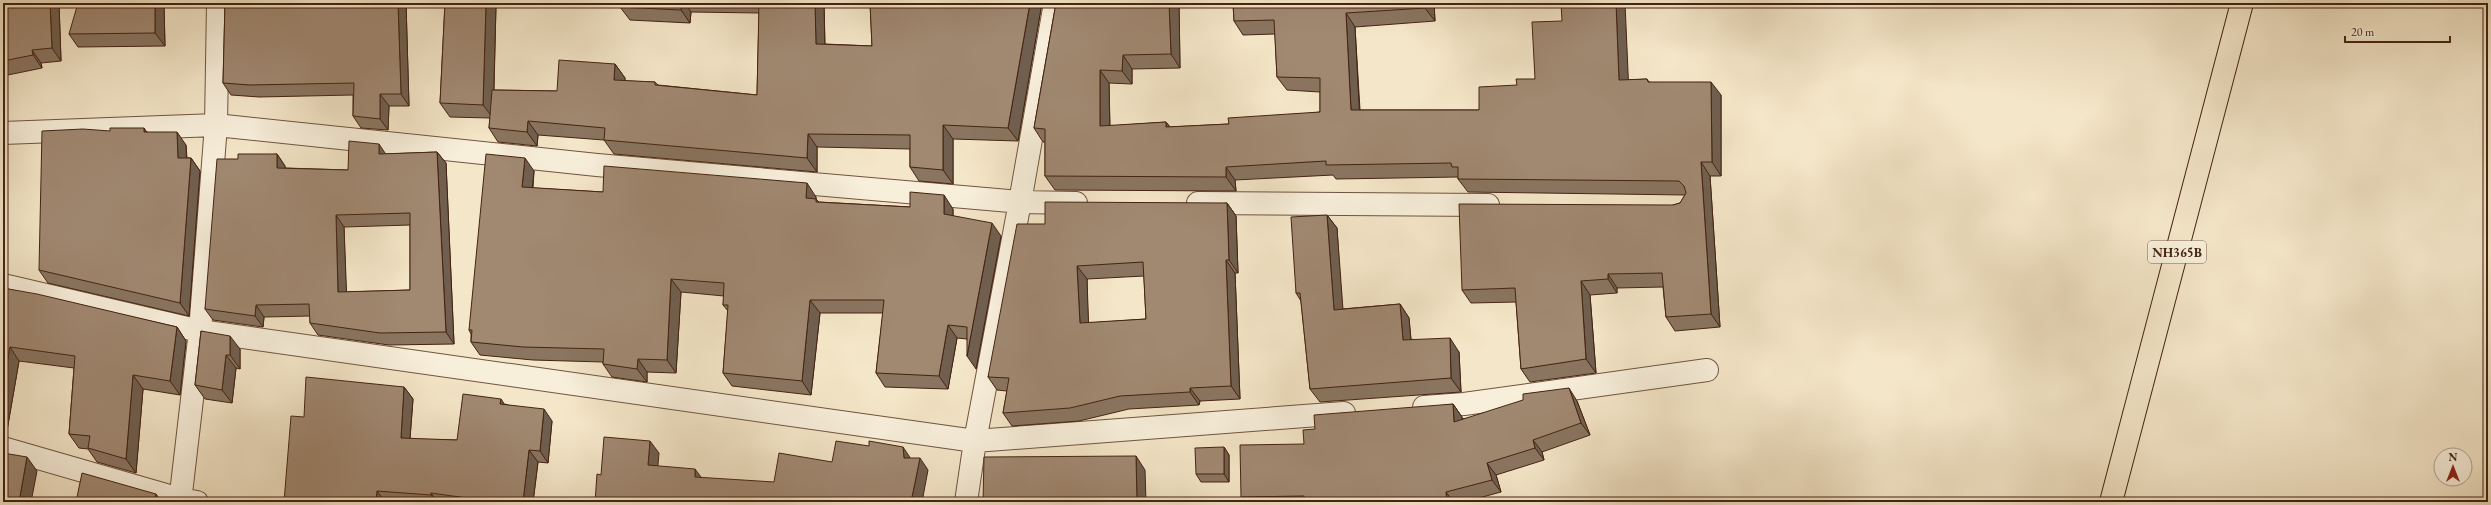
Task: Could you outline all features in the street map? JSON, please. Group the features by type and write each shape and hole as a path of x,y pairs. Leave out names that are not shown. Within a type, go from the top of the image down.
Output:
{"highway":[{"name":"NH365B","path":"2111,502 2242,3"}],"street":[{"path":"3,448 186,501 216,125 218,3"},
{"path":"966,502 975,441 1020,202 1055,3"},
{"path":"3,133 216,125 597,165 1020,202 1100,203"},
{"path":"1180,203 1507,205"},
{"path":"3,285 200,331 975,441 1362,412"},
{"path":"1401,409 1464,404 1707,370"}],"building":[{"path":"3,3 50,3 52,48 32,50 33,55 3,61"},
{"path":"78,3 155,3 155,33 69,34"},
{"path":"225,3 398,3 401,94 380,94 380,119 353,116 354,83 250,85 223,83"},
{"path":"445,3 486,3 483,105 440,103"},
{"path":"621,3 681,3 681,10 620,7"},
{"path":"759,3 815,3 816,44 872,46 870,3 1030,3 1008,128 943,125 943,170 910,167 910,135 808,134 807,158 604,140 605,128 528,121 527,132 489,128 492,90 557,91 559,60 615,64 614,80 655,82 655,85 757,95"},
{"path":"1056,3 1169,3 1171,54 1123,55 1122,71 1100,70 1100,126 1166,122 1166,127 1229,124 1228,118 1320,112 1320,78 1277,77 1274,20 1234,21 1233,3 1425,3 1425,8 1346,13 1351,110 1479,110 1479,87 1517,85 1516,79 1535,79 1532,22 1562,21 1561,3 1616,3 1619,80 1647,79 1648,82 1711,82 1712,162 1701,162 1711,314 1666,317 1662,273 1608,274 1608,279 1581,281 1586,359 1521,369 1515,288 1462,290 1459,204 1673,205 1680,203 1686,193 1684,186 1679,181 1458,179 1458,167 1452,167 1451,163 1326,165 1326,161 1226,167 1226,177 1045,176 1045,129 1034,128"},
{"path":"110,128 144,128 144,132 177,132 178,158 191,158 180,303 39,270 42,131 83,129 110,131"},
{"path":"349,141 379,144 379,154 437,152 446,332 380,333 310,323 309,304 256,305 255,316 205,309 217,159 238,159 238,154 277,154 277,168 348,170","holes":["410,213 410,290 338,292 336,215"]},
{"path":"486,154 525,158 522,187 603,192 604,166 807,183 806,198 816,199 816,202 910,207 910,192 944,195 944,214 992,223 967,356 967,327 948,325 939,376 876,373 884,300 810,300 802,381 723,373 728,305 723,305 724,283 671,279 667,360 638,359 637,369 603,364 604,349 523,347 471,342 472,330 469,330"},
{"path":"1045,202 1227,203 1229,260 1226,260 1231,386 1190,388 1190,392 1120,396 1070,408 1003,413 1009,378 988,377 1017,224 1045,224","holes":["1143,262 1146,319 1080,323 1077,266"]},
{"path":"1327,215 1334,310 1400,304 1403,340 1450,338 1451,378 1310,389 1300,293 1296,293 1291,217"},
{"path":"3,288 37,294 177,327 170,381 133,375 126,459 88,448 90,436 69,434 75,356 10,347 3,384"},
{"path":"201,331 230,336 230,355 226,355 222,390 195,385"},
{"path":"306,377 404,387 401,438 457,440 463,394 501,399 500,404 544,409 540,451 529,450 523,502 496,502 431,493 431,495 377,491 376,502 284,502 291,416 304,417"},
{"path":"1569,388 1581,423 1533,440 1535,448 1487,463 1492,480 1446,492 1447,502 1304,502 1304,496 1241,497 1240,445 1304,444 1303,430 1315,429 1314,415 1453,404 1454,422 1523,400 1523,394"},
{"path":"604,437 650,441 648,465 695,469 695,477 774,482 779,453 832,462 836,441 869,446 869,441 903,447 904,458 920,458 911,502 595,502 597,474 601,475"},
{"path":"1224,447 1224,474 1196,474 1195,448"},
{"path":"3,453 27,457 19,502 3,502"},
{"path":"1136,456 1137,502 983,502 984,457"},
{"path":"82,473 156,494 154,502 76,502"}]}
